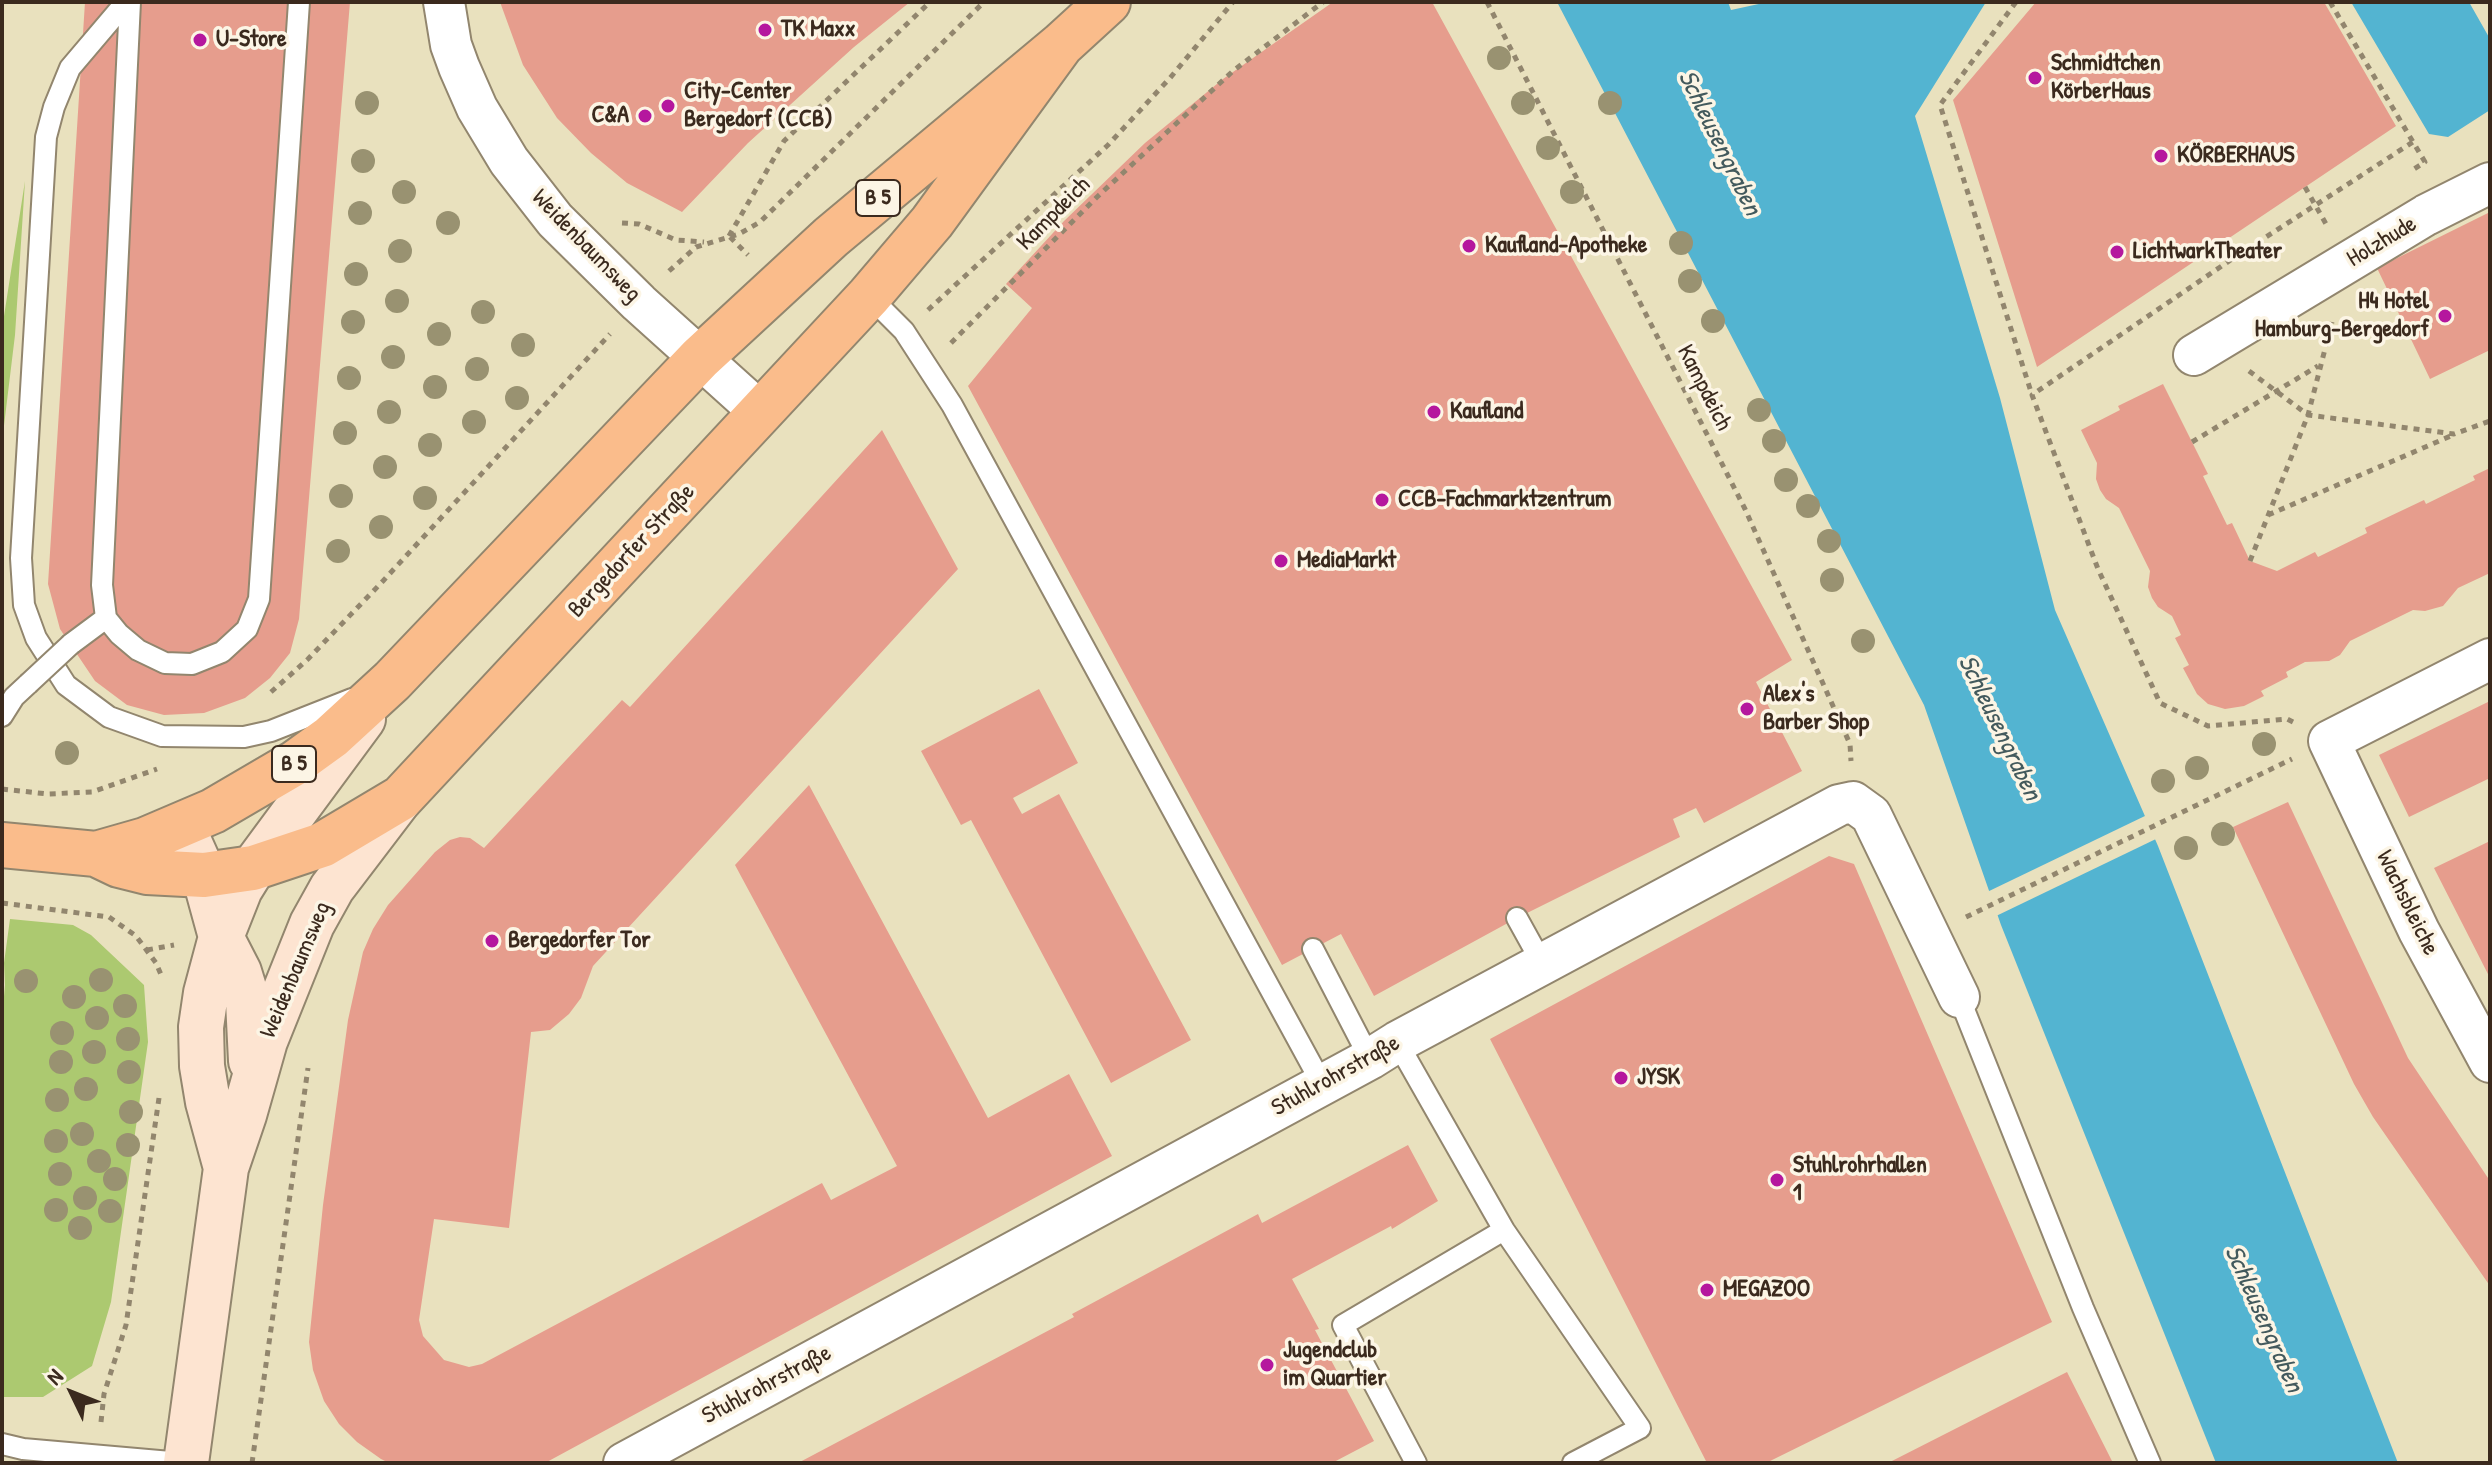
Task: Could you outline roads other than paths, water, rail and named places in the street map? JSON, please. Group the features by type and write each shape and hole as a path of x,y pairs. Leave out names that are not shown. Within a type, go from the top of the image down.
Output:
{"main road":[{"name":"Bergedorfer Straße","path":"96,854 182,826 239,798 341,729 392,681 700,358 831,237 1108,2"},
{"name":"Bergedorfer Straße","path":"2,845 96,854 119,865 147,872 204,875 253,868 322,845 401,798 869,296 932,222 1061,45"},
{"path":"221,937 240,889 253,868 392,681"},
{"name":"Weidenbaumsweg","path":"184,1463 226,1168 265,1041 312,924 346,868 401,798"},
{"name":"Weidenbaumsweg","path":"182,826 204,875 221,937 239,972 251,1020 251,1061 244,1115"},
{"name":"Weidenbaumsweg","path":"221,937 206,993 201,1040 208,1102 226,1168"}],"street":[{"name":"Weidenbaumsweg","path":"444,2 451,45 459,67 477,108 509,161 555,220 639,303 760,412"},
{"name":"Holzhude","path":"2204,350 2426,215 2490,183"},
{"name":"Wachsbleiche","path":"2490,659 2329,741 2419,931 2490,1062"},
{"name":"Stuhlrohrstraße","path":"624,1463 1839,805 1853,802 1871,815 1959,997"}],"lane":[{"path":"128,2 102,570 106,618 138,650 165,663 192,664 222,652 247,629 259,599 299,2"},
{"path":"128,2 70,68 46,137 21,558 24,605 36,638 66,685 109,717 162,736 244,737 271,731 392,681"},
{"path":"869,296 904,331 952,405 1322,1084"},
{"path":"2,716 14,697 71,644 106,618"},
{"path":"1517,918 1543,965"},
{"path":"1313,949 1640,1428 1573,1463"},
{"path":"1959,997 2083,1308 2150,1463"},
{"path":"1416,1463 1343,1325 1504,1230"},
{"path":"2,1444 23,1449 184,1463"}],"water":[{"name":"Schleusengraben","path":"1557,2 1728,2 1731,10 1768,2 1986,2 1915,116 2000,398 2055,610 2158,846 2398,1463 2216,1463 2001,925 1924,705"},
{"path":"2351,2 2469,2 2490,39 2490,110 2448,137 2429,134"}],"place":[{"name":"TK Maxx","path":"765,30"},
{"name":"U-Store","path":"200,40"},
{"name":"Schmidtchen KörberHaus","path":"2035,78"},
{"name":"City-Center Bergedorf (CCB)","path":"668,106"},
{"name":"C&A","path":"645,116"},
{"name":"KÖRBERHAUS","path":"2161,156"},
{"name":"Kaufland-Apotheke","path":"1469,246"},
{"name":"LichtwarkTheater","path":"2117,252"},
{"name":"H4 Hotel Hamburg-Bergedorf","path":"2445,316"},
{"name":"Kaufland","path":"1434,412"},
{"name":"CCB-Fachmarktzentrum","path":"1382,500"},
{"name":"MediaMarkt","path":"1281,561"},
{"name":"Alex's Barber Shop","path":"1747,709"},
{"name":"Bergedorfer Tor","path":"492,941"},
{"name":"JYSK","path":"1621,1078"},
{"name":"Stuhlrohrhallen 1","path":"1777,1180"},
{"name":"MEGAZOO","path":"1707,1290"},
{"name":"Jugendclub im Quartier","path":"1267,1365"}]}
